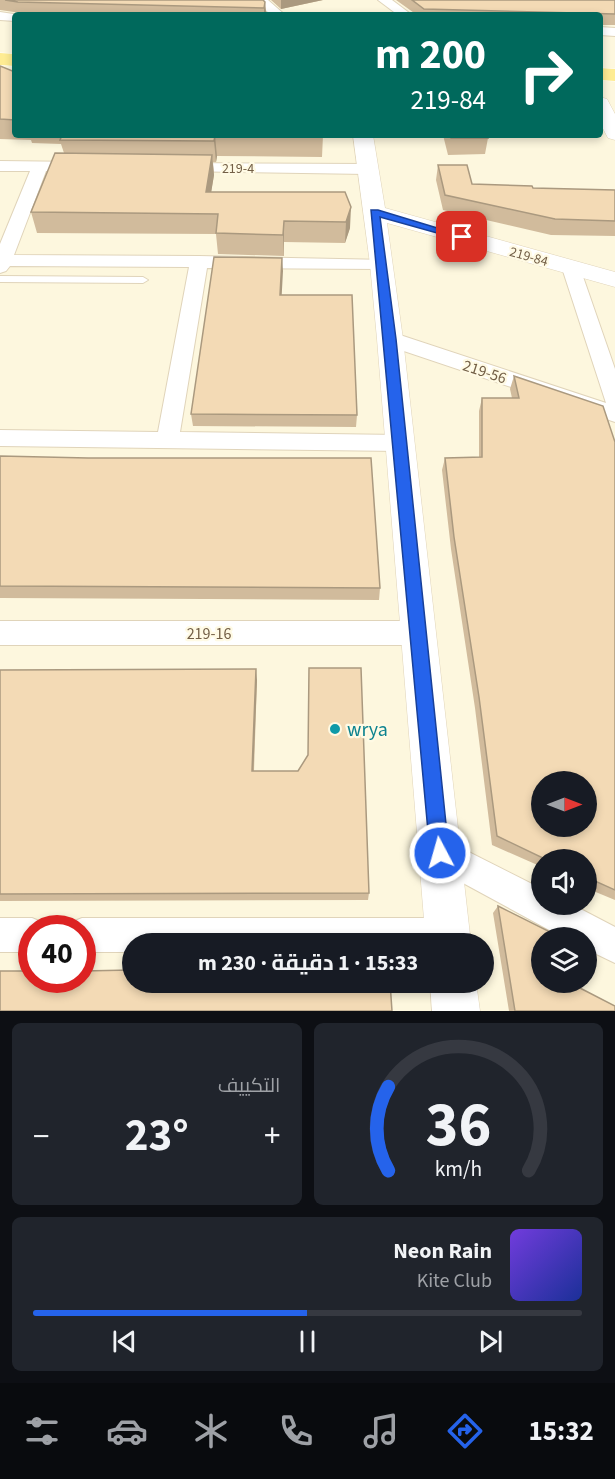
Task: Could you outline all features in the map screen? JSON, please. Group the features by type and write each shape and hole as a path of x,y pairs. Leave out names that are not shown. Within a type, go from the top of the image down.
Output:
{"street":[{"path":"261,0 275,12"},
{"path":"384,0 402,12"},
{"path":"603,109 615,134"},
{"path":"363,138 382,264 390,339 447,933"},
{"path":"0,166 99,167"},
{"path":"40,166 1,263 199,261 382,264"},
{"name":"219-4","path":"169,167 367,169"},
{"name":"219-84","path":"374,212 615,280"},
{"path":"167,441 199,261"},
{"path":"572,268 615,400"},
{"name":"219-56","path":"390,339 615,414"},
{"path":"0,438 400,444"},
{"name":"219-16","path":"0,633 417,633"},
{"path":"440,853 615,946"},
{"path":"0,935 18,935"},
{"path":"96,935 122,935"},
{"path":"454,993 456,1011"}],"lane":[{"path":"0,279 143,280"}],"building":[{"path":"5,0 263,0 265,2 264,8"},
{"path":"412,0 615,0 615,14 424,9"},
{"path":"0,66 12,71 12,120 0,119"},
{"path":"61,138 215,138 214,141 60,140"},
{"path":"55,153 212,155 206,192 345,192 351,207 346,222 284,221 283,235 216,233 218,214 31,212"},
{"path":"438,165 467,165 472,184 615,190 615,221 555,219 445,195"},
{"path":"214,257 282,258 280,295 352,295 357,415 191,414"},
{"path":"514,376 603,406 615,442 615,890 597,882 597,849 531,849 531,852 497,836 479,697 454,537 445,458 482,457 482,398 519,398"},
{"path":"0,456 371,458 380,588 0,586"},
{"path":"309,668 361,668 369,893 0,894 0,670 256,669 252,771 298,771 308,755"},
{"path":"498,906 540,927 531,927 531,993 590,993 615,1006 615,1011 515,1011"},
{"path":"122,970 122,993 391,993 392,1011 0,1011 0,971 18,971 18,993 96,993 96,971"}],"place":[{"name":"wrya","path":"335,729"}],"route":[{"path":"440,853 390,339 374,212 462,237"}]}
